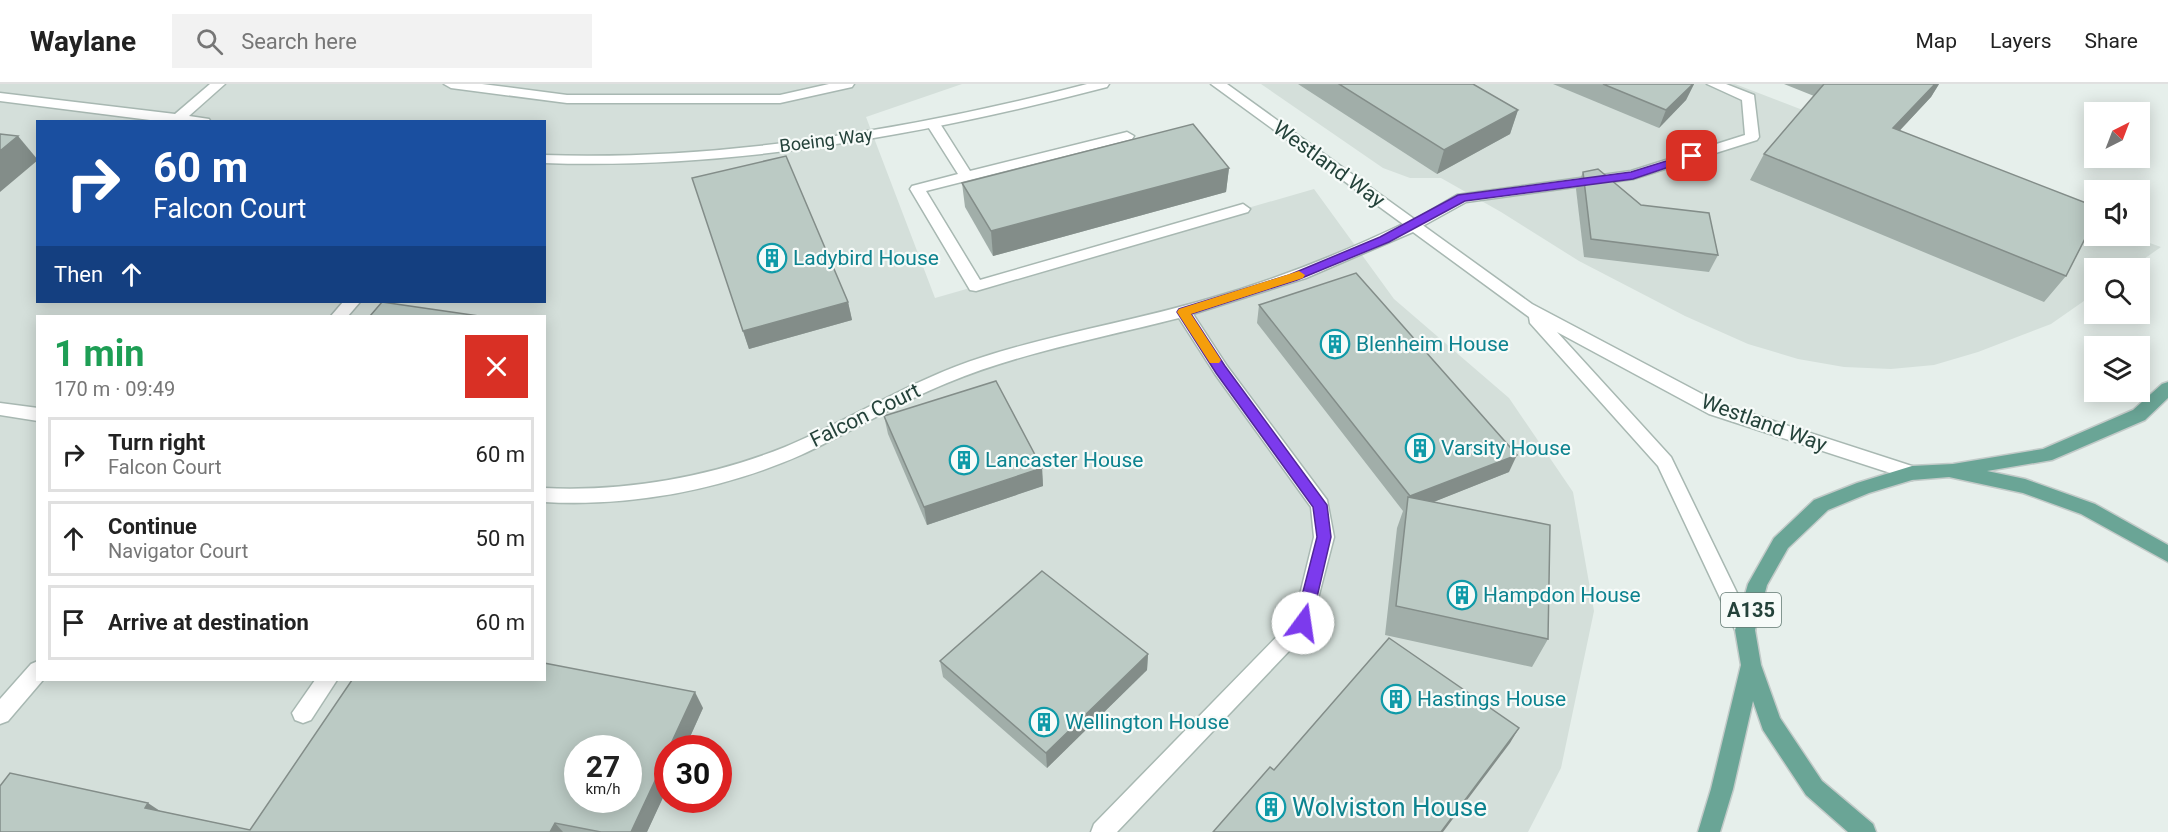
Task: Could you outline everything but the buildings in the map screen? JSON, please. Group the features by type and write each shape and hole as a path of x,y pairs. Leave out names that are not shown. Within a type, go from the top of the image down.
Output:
{"main road":[{"name":"A135","path":"1865,832 1814,788 1771,723 1751,665 1745,630 1758,584 1781,543 1821,505 1863,488 1911,473 1949,470 2046,455 2139,415 2168,388"},
{"name":"A135","path":"1949,470 2025,486 2088,509 2168,554"},
{"name":"A135","path":"1709,832 1722,789 1751,665"}],"street":[{"path":"179,118 218,84"},
{"path":"451,84 567,99 780,99 847,84"},
{"name":"Boeing Way","path":"546,159 587,161 805,145 934,125 1049,99 1102,84"},
{"name":"Westland Way","path":"1218,84 1526,308 1715,409 1911,473"},
{"name":"Falcon Court","path":"546,495 570,498 639,491 727,474 792,452 909,393 963,369 1050,344 1183,312 1293,278 1414,225 1462,198 1633,175 1752,137 1749,98 1714,84"},
{"path":"0,97 192,120"},
{"path":"934,125 967,177"},
{"path":"1127,136 917,189 976,286 1243,209"},
{"path":"340,315 351,303"},
{"name":"Westland Way","path":"1526,308 1665,462 1745,630"},
{"path":"1102,832 1303,623 1324,537 1320,505 1221,370 1183,312"},
{"path":"0,409 36,415"},
{"path":"0,714 36,672"},
{"path":"303,713 326,681"}],"shaded area":[{"path":"0,84 962,84 866,117 935,298 1314,189 1394,299 1509,398 1573,492 1594,611 1561,768 1528,832 0,832"},
{"path":"1261,84 1735,84 2084,218 2084,246 2150,246 2150,243 2161,247 2145,258 2084,258 2084,301 2051,324 1978,352 1934,365 1891,369 1844,367 1798,359 1748,344 1685,316 1579,261 1441,178 1410,178 1383,168"}],"slow traffic":[{"path":"1214,360 1183,312 1299,275"}],"place":[{"name":"Ladybird House","path":"772,258"},
{"name":"Blenheim House","path":"1335,344"},
{"name":"Varsity House","path":"1420,448"},
{"name":"Lancaster House","path":"964,460"},
{"name":"Hampdon House","path":"1462,595"},
{"name":"Hastings House","path":"1396,699"},
{"name":"Wellington House","path":"1044,722"},
{"name":"Wolviston House","path":"1271,807"}],"route":[{"path":"1303,623 1324,537 1320,505 1221,370 1183,312 1293,278 1414,225 1462,198 1633,175 1692,156"}]}
